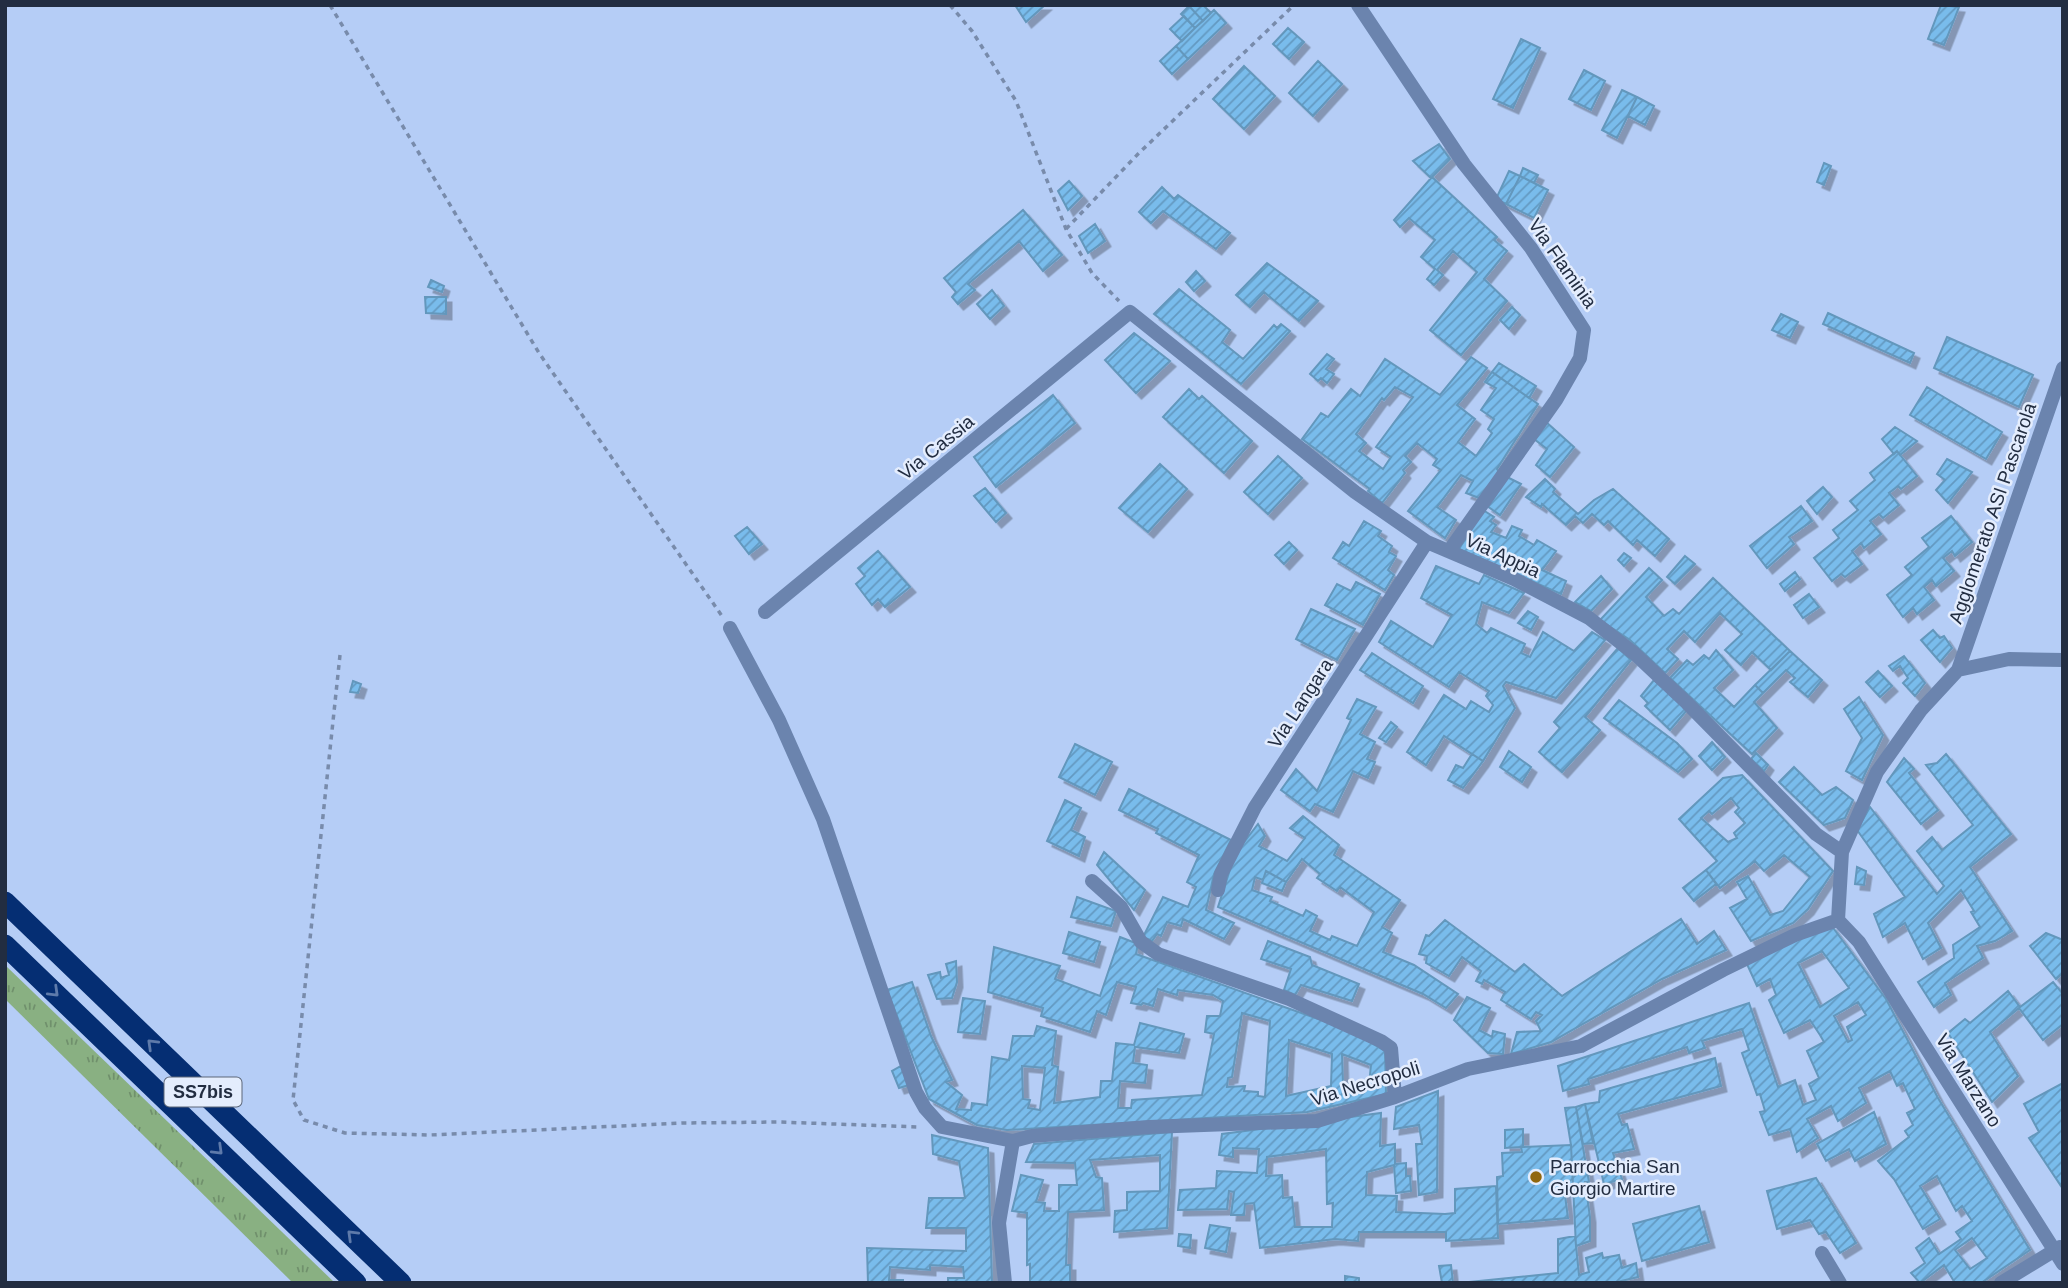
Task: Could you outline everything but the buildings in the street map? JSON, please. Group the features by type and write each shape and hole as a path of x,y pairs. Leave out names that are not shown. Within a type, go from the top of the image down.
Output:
{"highway":[{"name":"SS7bis","path":"5,902 401,1283"},
{"name":"SS7bis","path":"5,945 356,1283"}],"street":[{"name":"Via Flaminia","path":"1358,5 1465,164 1531,248 1576,312 1584,330 1580,358 1556,400 1449,551"},
{"name":"Via Appia","path":"1130,312 1355,492 1427,542 1514,579 1589,618 1643,662 1816,834 1842,852"},
{"name":"Via Cassia","path":"765,612 1130,312"},
{"name":"Agglomerato ASI Pascarola","path":"1958,670 2063,368"},
{"name":"Via Langara","path":"1218,890 1221,874 1255,807 1427,542"},
{"path":"730,628 779,720 823,819 916,1092 925,1108 942,1127 1013,1141 999,1223 1004,1283"},
{"path":"1838,920 1842,852 1877,772 1921,710 1958,670 2009,659 2063,660"},
{"path":"1092,881 1121,907 1141,942 1158,954 1289,999 1391,1048 1395,1097"},
{"name":"Via Necropoli","path":"1013,1141 1032,1136 1149,1127 1317,1121 1395,1097 1468,1069 1581,1046 1723,970 1795,935 1838,920"},
{"name":"Via Marzano","path":"1838,920 1859,942 2059,1248 2063,1264"},
{"path":"2001,1283 2059,1248"},
{"path":"1822,1253 1840,1283"}],"path":[{"path":"330,5 539,353 730,628"},
{"path":"950,5 972,31 1016,101 1066,229 1092,273 1130,312"},
{"path":"1066,229 1139,154 1294,5"},
{"path":"340,655 293,1100 304,1120 345,1133 429,1135 724,1122 942,1127"}],"green space":[{"path":"5,965 335,1283 293,1283 5,999"}],"place":[{"name":"Parrocchia San Giorgio Martire","path":"1536,1177"}]}
